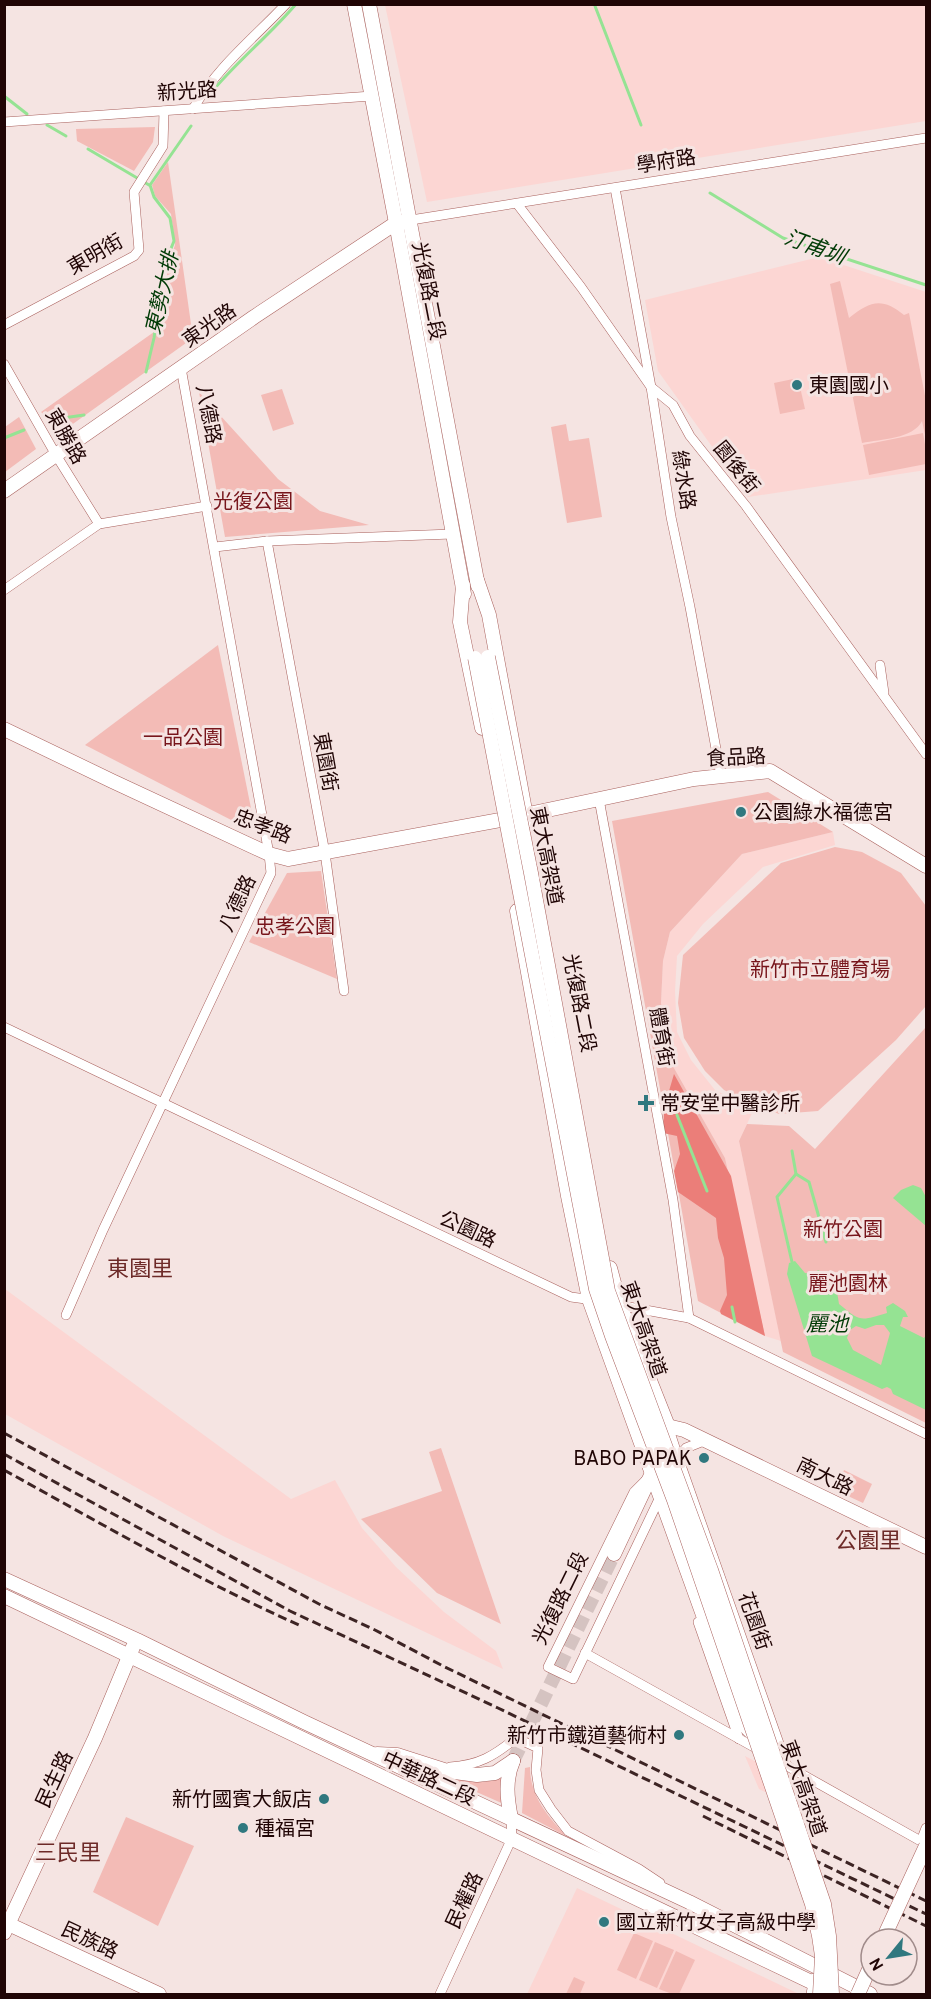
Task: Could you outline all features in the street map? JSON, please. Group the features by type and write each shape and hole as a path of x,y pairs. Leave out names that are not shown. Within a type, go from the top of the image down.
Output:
{"main road":[{"name":"光復路二段","path":"354,4 435,430 452,534 482,657"},
{"name":"光復路二段","path":"369,4 477,580 482,657"},
{"name":"東光路","path":"4,490 396,223 411,220"},
{"name":"光復路二段","path":"477,580 489,615 610,1268 620,1305 668,1426"},
{"name":"光復路二段","path":"463,585 460,622 500,820 568,1196 589,1299 660,1496"},
{"name":"東大高架道","path":"482,657 608,1291 711,1570 824,1904 829,1936 832,1995"},
{"name":"東大高架道","path":"482,657 596,1289 674,1500 812,1904 822,1956 814,1991"},
{"name":"忠孝路","path":"4,729 269,854 288,859 526,814"},
{"name":"食品路","path":"526,814 693,779 770,771 927,866"},
{"path":"526,814 524,874 580,1177 590,1193"},
{"path":"630,1413 668,1426 652,1475"},
{"name":"南大路","path":"668,1426 706,1440 927,1547"},
{"name":"光復路二段","path":"614,1554 652,1475"},
{"path":"660,1496 742,1723 755,1736"},
{"name":"中華路二段","path":"4,1579 689,1902 864,1994"},
{"name":"中華路二段","path":"4,1596 512,1838 814,1991 837,1995"},
{"name":"民生路","path":"6,1926 137,1640"},
{"path":"371,1754 397,1755 438,1768 477,1775 495,1773 513,1761 507,1786 511,1818"},
{"path":"888,1927 925,1843"},
{"name":"民族路","path":"6,1926 159,1995"}],"street":[{"path":"194,109 202,93 219,72 286,4"},
{"name":"新光路","path":"4,122 372,96"},
{"name":"東明街","path":"4,326 134,256 139,250 134,192 163,146 164,111"},
{"name":"學府路","path":"411,220 518,205 927,138"},
{"name":"綠水路","path":"615,188 651,387 671,517 721,776"},
{"name":"園後街","path":"518,205 581,287 651,387 673,405 690,436 746,506 927,754"},
{"name":"東勝路","path":"4,364 99,524"},
{"name":"八德路","path":"66,1316 103,1230 271,873 215,547 181,368"},
{"path":"4,590 99,524 207,506"},
{"path":"215,547 267,541 452,534"},
{"name":"東園街","path":"267,541 325,853 344,991"},
{"path":"880,665 884,695"},
{"name":"體育街","path":"599,799 673,1200 689,1318"},
{"name":"公園路","path":"4,1027 571,1297 689,1318 927,1434"},
{"name":"光復路二段","path":"652,1475 634,1492 549,1667 573,1678 678,1457 668,1426"},
{"path":"678,1457 686,1448 706,1440"},
{"name":"花園街","path":"678,1457 787,1766"},
{"path":"689,1488 676,1482 668,1485 660,1496 659,1507 739,1739"},
{"path":"585,1653 925,1843 927,1828"},
{"name":"中華路二段","path":"438,1768 483,1761 500,1752 516,1738 538,1748 536,1770 540,1790 568,1831 639,1869 689,1902"},
{"name":"民權路","path":"440,1995 512,1838 511,1818"},
{"path":"813,1967 814,1991"}],"shaded area":[{"path":"385,5 926,5 926,121 427,202"},
{"name":"東園國小","path":"819,257 926,292 926,470 748,497 658,371 645,300"},
{"path":"833,832 835,845 763,867 703,924 677,956 675,991 677,1032 691,1060 715,1090 754,1109 739,1141 781,1341 765,1336 725,1158 670,1061 661,1003 663,961 670,932 742,854"},
{"path":"674,1074 731,1176 765,1336 721,1314 720,1311 727,1295 724,1258 718,1238 716,1218 678,1192 674,1171 680,1154 677,1136 663,1133 664,1108"},
{"path":"5,1289 291,1499 335,1480 362,1528 396,1567 444,1612 496,1651 503,1669 223,1536 5,1414"},
{"path":"745,1756 789,1779 798,1808 759,1789"},
{"name":"國立新竹女子高級中學","path":"577,1888 799,1994 527,1994"}],"green space":[{"path":"155,127 153,142 134,171 77,141 76,129"},
{"path":"168,162 193,338 63,431 41,412 161,327 168,266 175,245 171,214 155,196 152,185"},
{"path":"840,281 849,318 863,308 876,303 889,305 904,315 909,313 926,401 926,439 922,421 918,427 904,435 862,443 830,284"},
{"path":"798,378 805,409 780,414 774,383"},
{"path":"282,389 294,424 273,431 261,395"},
{"name":"光復公園","path":"199,392 278,479 320,511 369,525 225,537"},
{"path":"19,417 36,449 5,472 5,427"},
{"path":"566,424 569,441 589,438 602,517 567,523 551,427"},
{"path":"923,433 926,464 869,475 863,445"},
{"name":"一品公園","path":"218,645 253,818 239,824 85,745"},
{"path":"768,792 833,832 742,854 670,932 663,961 661,1003 670,1061 725,1158 765,1336 698,1301 612,821"},
{"name":"新竹市立體育場","path":"835,847 862,852 901,873 926,906 926,1006 896,1040 818,1111 779,1114 724,1090 705,1071 684,1038 678,1003 683,955 781,863"},
{"name":"忠孝公園","path":"321,871 337,979 249,942 287,873"},
{"name":"新竹公園","path":"926,1027 926,1423 783,1352 739,1141 747,1124 789,1126 815,1149"},
{"path":"441,1448 501,1624 437,1593 361,1519 442,1491 429,1452"},
{"path":"844,1470 872,1484 863,1503 835,1490"},
{"path":"530,1767 536,1796 546,1813 566,1836 522,1813 525,1768"},
{"path":"438,1775 484,1782 504,1778 506,1805"},
{"path":"126,1817 194,1846 158,1926 93,1892"},
{"path":"634,1933 653,1941 636,1979 617,1970"},
{"path":"655,1942 674,1950 657,1988 639,1980"},
{"path":"676,1951 695,1960 679,1994 672,1994 659,1989"},
{"path":"574,1977 585,1982 580,1994 566,1994"}],"water":[{"path":"913,1185 921,1188 926,1197 926,1226 893,1198 901,1190"},
{"name":"麗池","path":"795,1261 805,1273 815,1274 818,1270 823,1273 831,1280 839,1304 857,1317 871,1318 887,1313 886,1307 893,1303 905,1311 908,1317 903,1317 900,1326 924,1338 926,1335 926,1410 893,1394 887,1387 882,1389 812,1356 787,1274 789,1263","holes":["884,1325 890,1333 881,1365 853,1350 847,1338 850,1330 856,1326 865,1329"]}],"waterway":[{"name":"東勢大排","path":"210,94 296,4"},
{"name":"汀甫圳","path":"595,6 641,125"},
{"path":"4,96 27,114"},
{"path":"47,125 66,136"},
{"name":"東勢大排","path":"146,372 154,338 164,266 174,241 170,218 154,197 150,185 191,126"},
{"path":"88,149 149,185"},
{"name":"汀甫圳","path":"710,193 783,238 926,285"},
{"name":"東勢大排","path":"49,420 84,415"},
{"name":"東勢大排","path":"4,438 24,430"},
{"path":"677,1115 707,1191"},
{"path":"792,1151 796,1174 777,1197 792,1262"},
{"path":"796,1174 809,1182 826,1242"},
{"path":"732,1307 735,1322"}],"tunnel":[{"path":"513,1761 614,1554"}],"railway":[{"path":"4,1433 319,1604 926,1901"},
{"path":"4,1454 290,1611 498,1708 926,1914"},
{"path":"4,1470 187,1570 299,1625"},
{"path":"703,1816 926,1926"}],"place":[{"name":"東園國小","path":"797,385"},
{"name":"公園綠水福德宮","path":"741,812"},
{"name":"常安堂中醫診所","path":"646,1103"},
{"name":"BABO PAPAK","path":"704,1458"},
{"name":"新竹市鐵道藝術村","path":"679,1735"},
{"name":"新竹國賓大飯店","path":"324,1799"},
{"name":"種福宮","path":"243,1828"},
{"name":"國立新竹女子高級中學","path":"604,1922"}],"district":[{"name":"東園里","path":"140,1268"},
{"name":"公園里","path":"868,1540"},
{"name":"三民里","path":"68,1852"}],"park label":[{"name":"麗池園林","path":"848,1283"}]}
